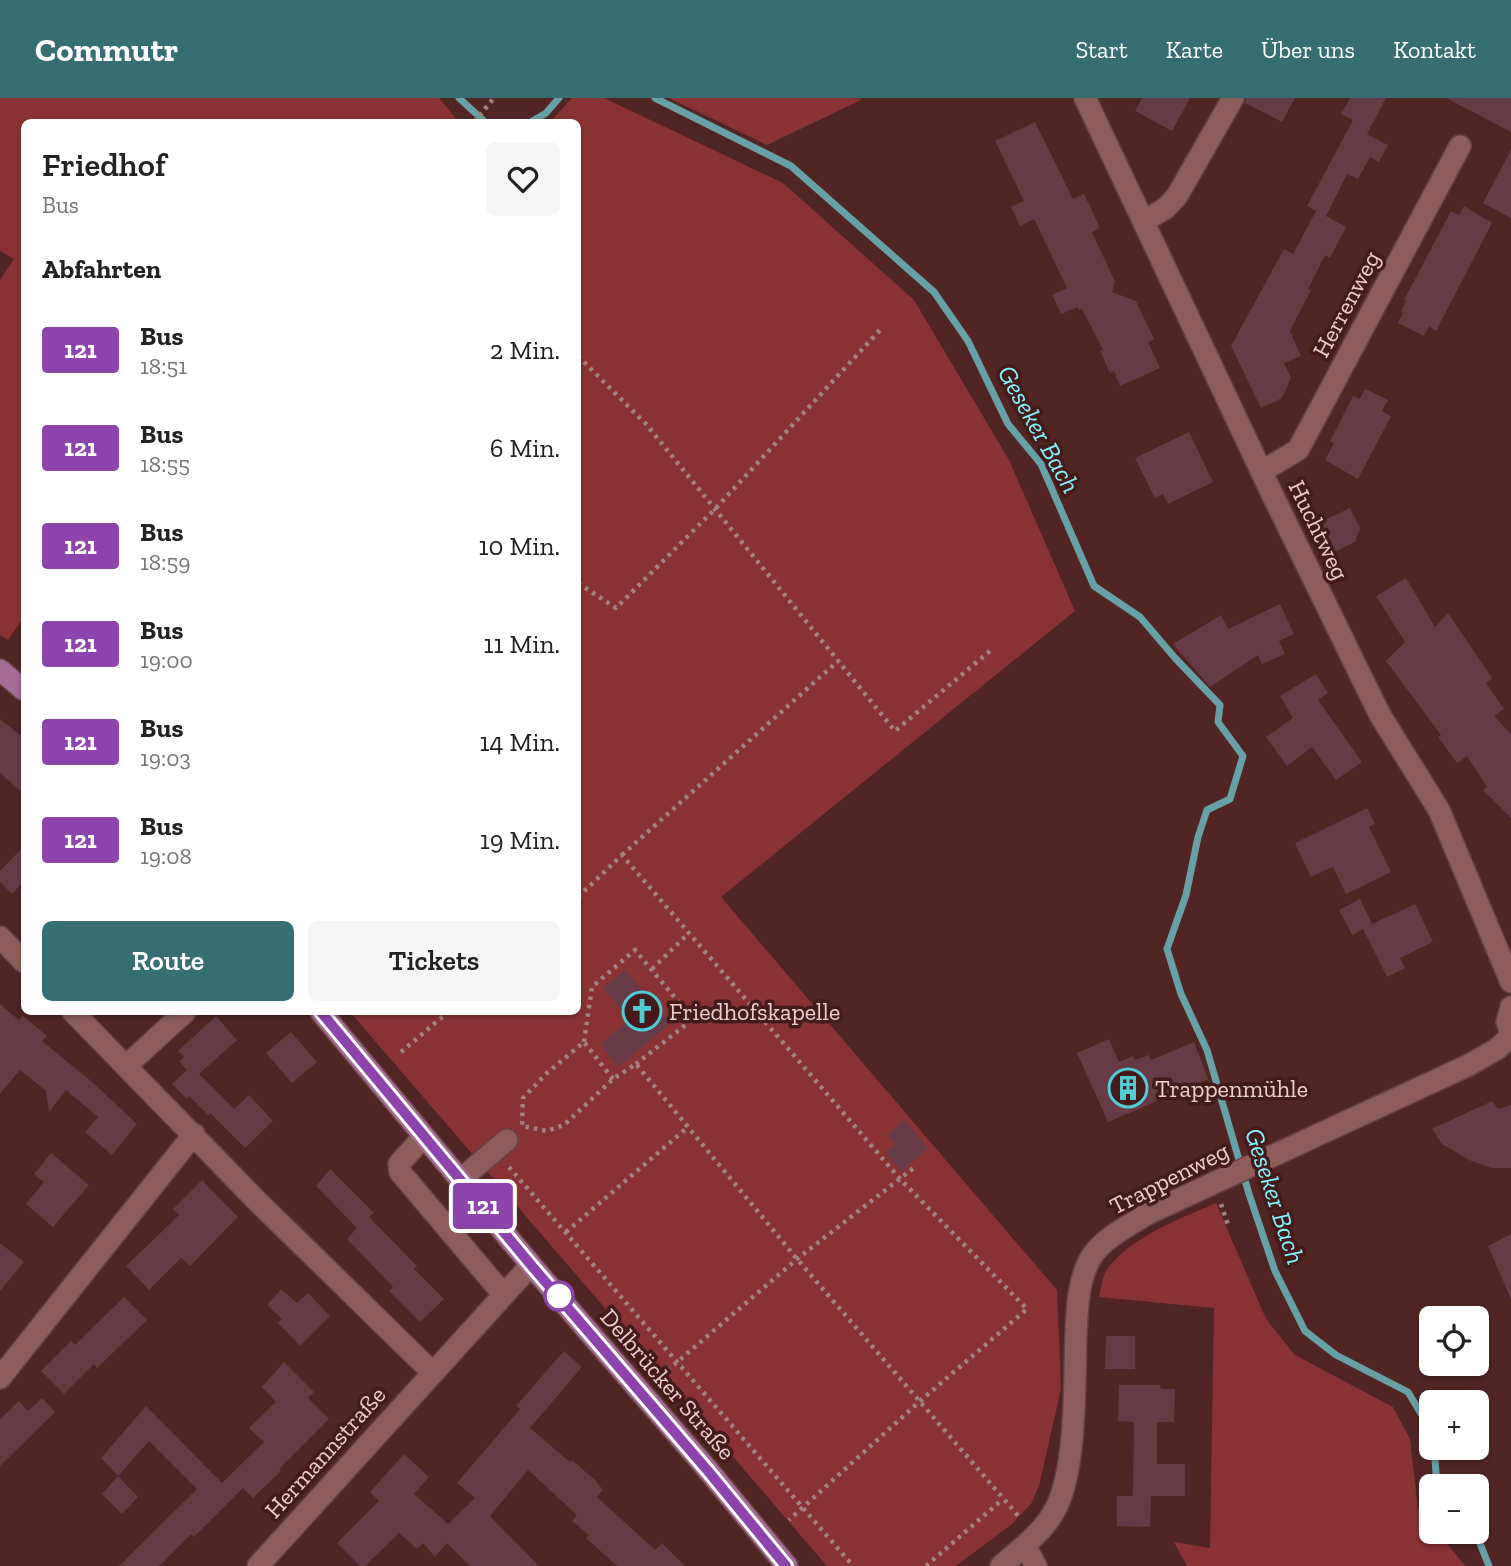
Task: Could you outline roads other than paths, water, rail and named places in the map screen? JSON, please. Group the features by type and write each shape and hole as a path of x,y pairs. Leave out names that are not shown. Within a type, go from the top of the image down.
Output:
{"main road":[{"path":"0,670 21,688"},
{"name":"Delbrücker Straße","path":"323,1015 786,1566"}],"street":[{"name":"Huchtweg","path":"1085,98 1380,715 1439,810 1511,982"},
{"path":"1144,221 1166,208 1177,197 1233,98"},
{"name":"Herrenweg","path":"1262,471 1298,450 1460,146"},
{"path":"0,937 21,959"},
{"path":"1511,1007 1507,1022 1511,1034"},
{"path":"76,1015 257,1201 432,1372"},
{"path":"126,1066 182,1015"},
{"name":"Trappenweg","path":"1001,1566 1047,1523 1065,1485 1074,1407 1078,1296 1092,1257 1118,1232 1147,1214 1469,1065 1497,1049 1511,1034"},
{"path":"0,1378 194,1134"},
{"path":"424,1136 399,1164 400,1172 503,1294"},
{"path":"461,1180 507,1140"},
{"name":"Hermannstraße","path":"258,1566 531,1265"},
{"path":"1025,1545 1037,1566"}],"waterway":[{"name":"Geseker Bach","path":"459,98 482,119"},
{"name":"Geseker Bach","path":"536,119 546,113 559,98"},
{"name":"Geseker Bach","path":"655,98 791,166 934,292 968,341 1008,424 1041,464 1094,586 1140,617 1220,705 1218,722 1243,756 1230,799 1207,810 1198,837 1186,895 1167,949 1181,994 1207,1050 1249,1194 1275,1271 1305,1331 1336,1355 1408,1392 1419,1410"},
{"name":"Geseker Bach","path":"1435,1460 1436,1474"},
{"name":"Geseker Bach","path":"1480,1544 1489,1566"}],"place":[{"name":"Friedhofskapelle","path":"642,1011"},
{"name":"Trappenmühle","path":"1128,1088"}]}
